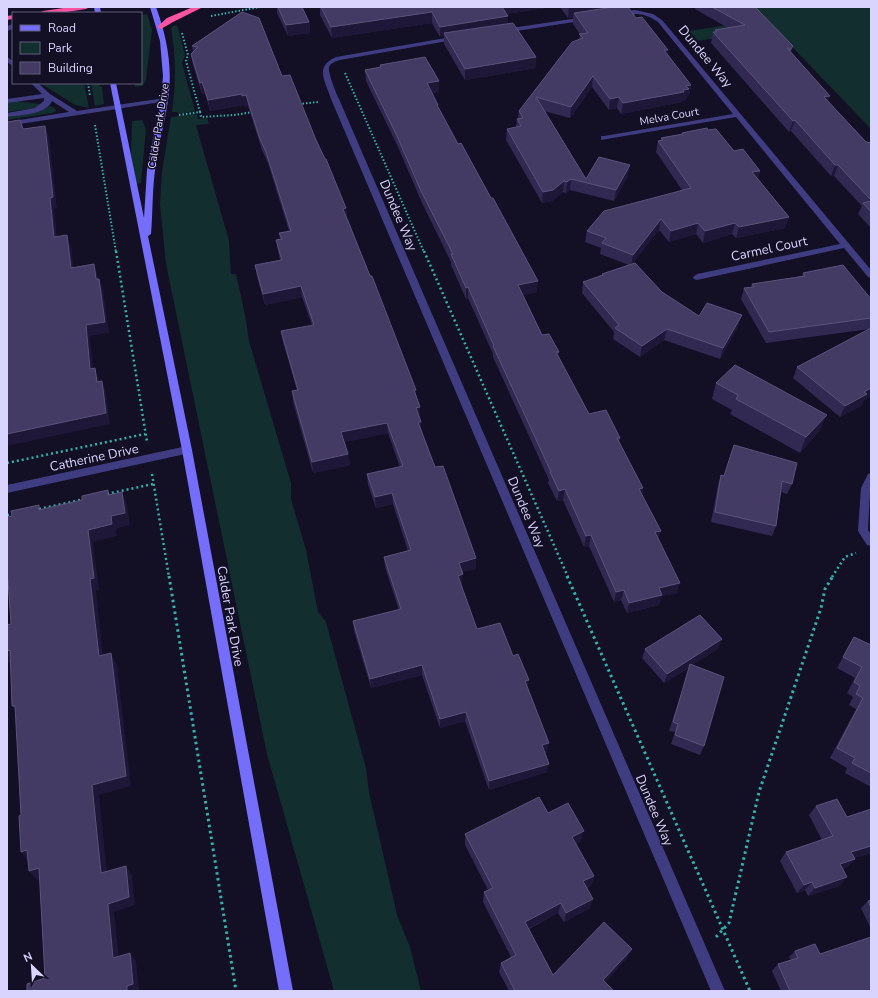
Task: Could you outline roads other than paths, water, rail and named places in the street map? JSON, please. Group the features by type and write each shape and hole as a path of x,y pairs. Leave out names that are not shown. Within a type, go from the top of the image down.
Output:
{"highway":[{"path":"50,12 86,7"},
{"path":"160,27 186,11 199,7"}],"street":[{"name":"Calder Park Drive","path":"146,246 151,170 165,100 166,76 165,45 153,7"},
{"name":"Dundee Way","path":"610,15 637,12 652,16 660,21 871,275"},
{"path":"495,32 595,17"},
{"name":"Dundee Way","path":"464,37 338,58 326,66 326,72 335,99 718,991"},
{"path":"35,84 48,95 75,113"},
{"name":"Calder Park Drive","path":"113,84 186,450 286,991"},
{"path":"7,101 48,95"},
{"path":"7,115 37,110 48,102 48,95"},
{"path":"7,124 165,100"},
{"name":"Melva Court","path":"604,138 738,115"},
{"name":"Carmel Court","path":"697,277 846,245"},
{"name":"Catherine Drive","path":"7,489 186,450"},
{"path":"871,477 866,488 863,531 871,542"}]}
